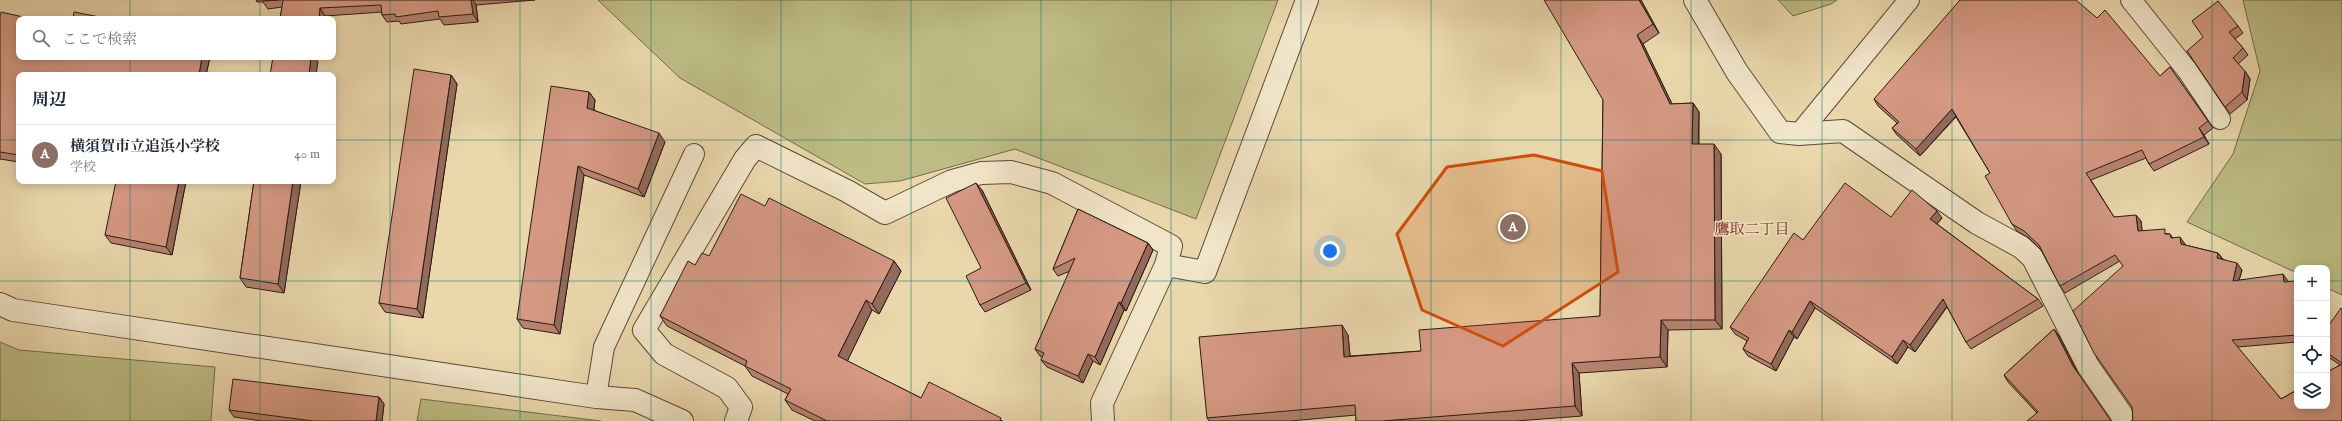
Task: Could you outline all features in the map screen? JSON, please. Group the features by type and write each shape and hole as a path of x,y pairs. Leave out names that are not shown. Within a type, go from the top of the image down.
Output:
{"street":[{"path":"1166,265 1205,272 1307,0"},
{"path":"1695,0 1737,72 1780,132 1799,134 1843,131 1977,223 2021,247 2033,258 2088,366 2126,421"},
{"path":"736,421 741,407 727,388 664,354 644,330 745,159 756,146 847,191 885,213 952,181 981,173 1011,172 1052,183 1171,246 1166,265 1102,403 1103,421"},
{"path":"0,304 13,310 596,397 635,400 682,421"}],"lane":[{"path":"1799,134 1909,0"},
{"path":"2131,0 2187,70 2220,119"},
{"path":"596,397 604,347 694,154"}],"highlighted area":[{"path":"1534,155 1602,171 1618,272 1503,346 1422,310 1397,234 1447,167"}],"shaded area":[{"path":"598,0 1278,0 1196,219 1015,149 900,181 865,184 680,78"},
{"path":"1778,0 1837,0 1831,4 1793,16"},
{"path":"2243,0 2342,0 2342,295 2330,289 2330,265 2294,265 2294,272 2187,222 2233,154 2260,71"},
{"path":"0,342 19,350 215,367 211,421 0,421"},
{"path":"421,399 601,421 417,421"}],"building":[{"path":"283,0 471,0 473,14 439,17 438,11 396,17 395,14 382,15 381,5 320,8 319,16 280,16"},
{"path":"1544,0 1639,0 1653,24 1637,35 1670,104 1693,103 1692,144 1714,144 1715,320 1661,320 1660,357 1572,363 1575,406 1382,421 1356,421 1355,405 1207,418 1199,337 1342,325 1344,357 1421,351 1419,330 1600,316 1603,100"},
{"path":"1960,0 2076,0 2097,18 2105,10 2160,76 2170,67 2208,121 2199,128 2204,137 2149,164 2142,150 2086,173 2114,217 2136,215 2138,231 2165,229 2165,234 2170,234 2171,238 2180,237 2181,244 2218,253 2217,258 2237,263 2233,281 2283,274 2284,282 2294,281 2294,335 2232,340 2281,399 2294,392 2294,409 2330,409 2330,370 2342,364 2342,421 2131,421 2133,419 2132,407 2094,353 2073,311 2123,266 2115,255 2060,286 2039,245 2024,231 2012,224 1985,176 1990,173 1952,109 1916,149 1892,128 1899,122 1874,99"},
{"path":"2218,1 2238,26 2229,32 2243,48 2233,58 2245,71 2242,92 2225,107 2187,51 2203,37 2192,21"},
{"path":"1,12 19,16 16,16 16,60 202,60 200,72 16,72 16,155 0,152"},
{"path":"74,12 95,16 73,16"},
{"path":"272,60 311,60 309,72 270,72"},
{"path":"414,69 451,75 417,309 379,303"},
{"path":"551,86 589,92 587,108 659,133 638,189 578,166 554,325 517,319"},
{"path":"976,183 1026,283 980,305 966,276 981,268 946,198"},
{"path":"1845,183 1891,217 1912,190 1937,211 1930,219 2038,299 1966,342 1943,299 1910,345 1903,340 1892,357 1810,301 1792,332 1789,330 1771,364 1743,349 1749,338 1730,327 1794,233 1803,240"},
{"path":"115,184 178,184 166,247 105,235"},
{"path":"254,184 293,184 278,284 240,278"},
{"path":"741,194 765,206 769,198 894,261 872,304 866,300 838,356 921,398 929,382 1001,418 1000,421 827,421 785,400 791,389 745,366 747,361 660,316 688,261 695,265 702,253 709,256"},
{"path":"1078,209 1148,243 1121,303 1119,302 1095,357 1088,354 1078,376 1041,360 1044,353 1035,349 1075,258 1053,269"},
{"path":"2341,308 2342,363 2330,355 2330,324"},
{"path":"2054,329 2073,366 2111,421 2027,421 2038,412 2004,375"},
{"path":"233,379 379,397 376,421 313,421 229,410"}],"place":[{"name":"横須賀市立追浜小学校","path":"1513,227"}],"district":[{"name":"鷹取二丁目","path":"1752,229"}]}
